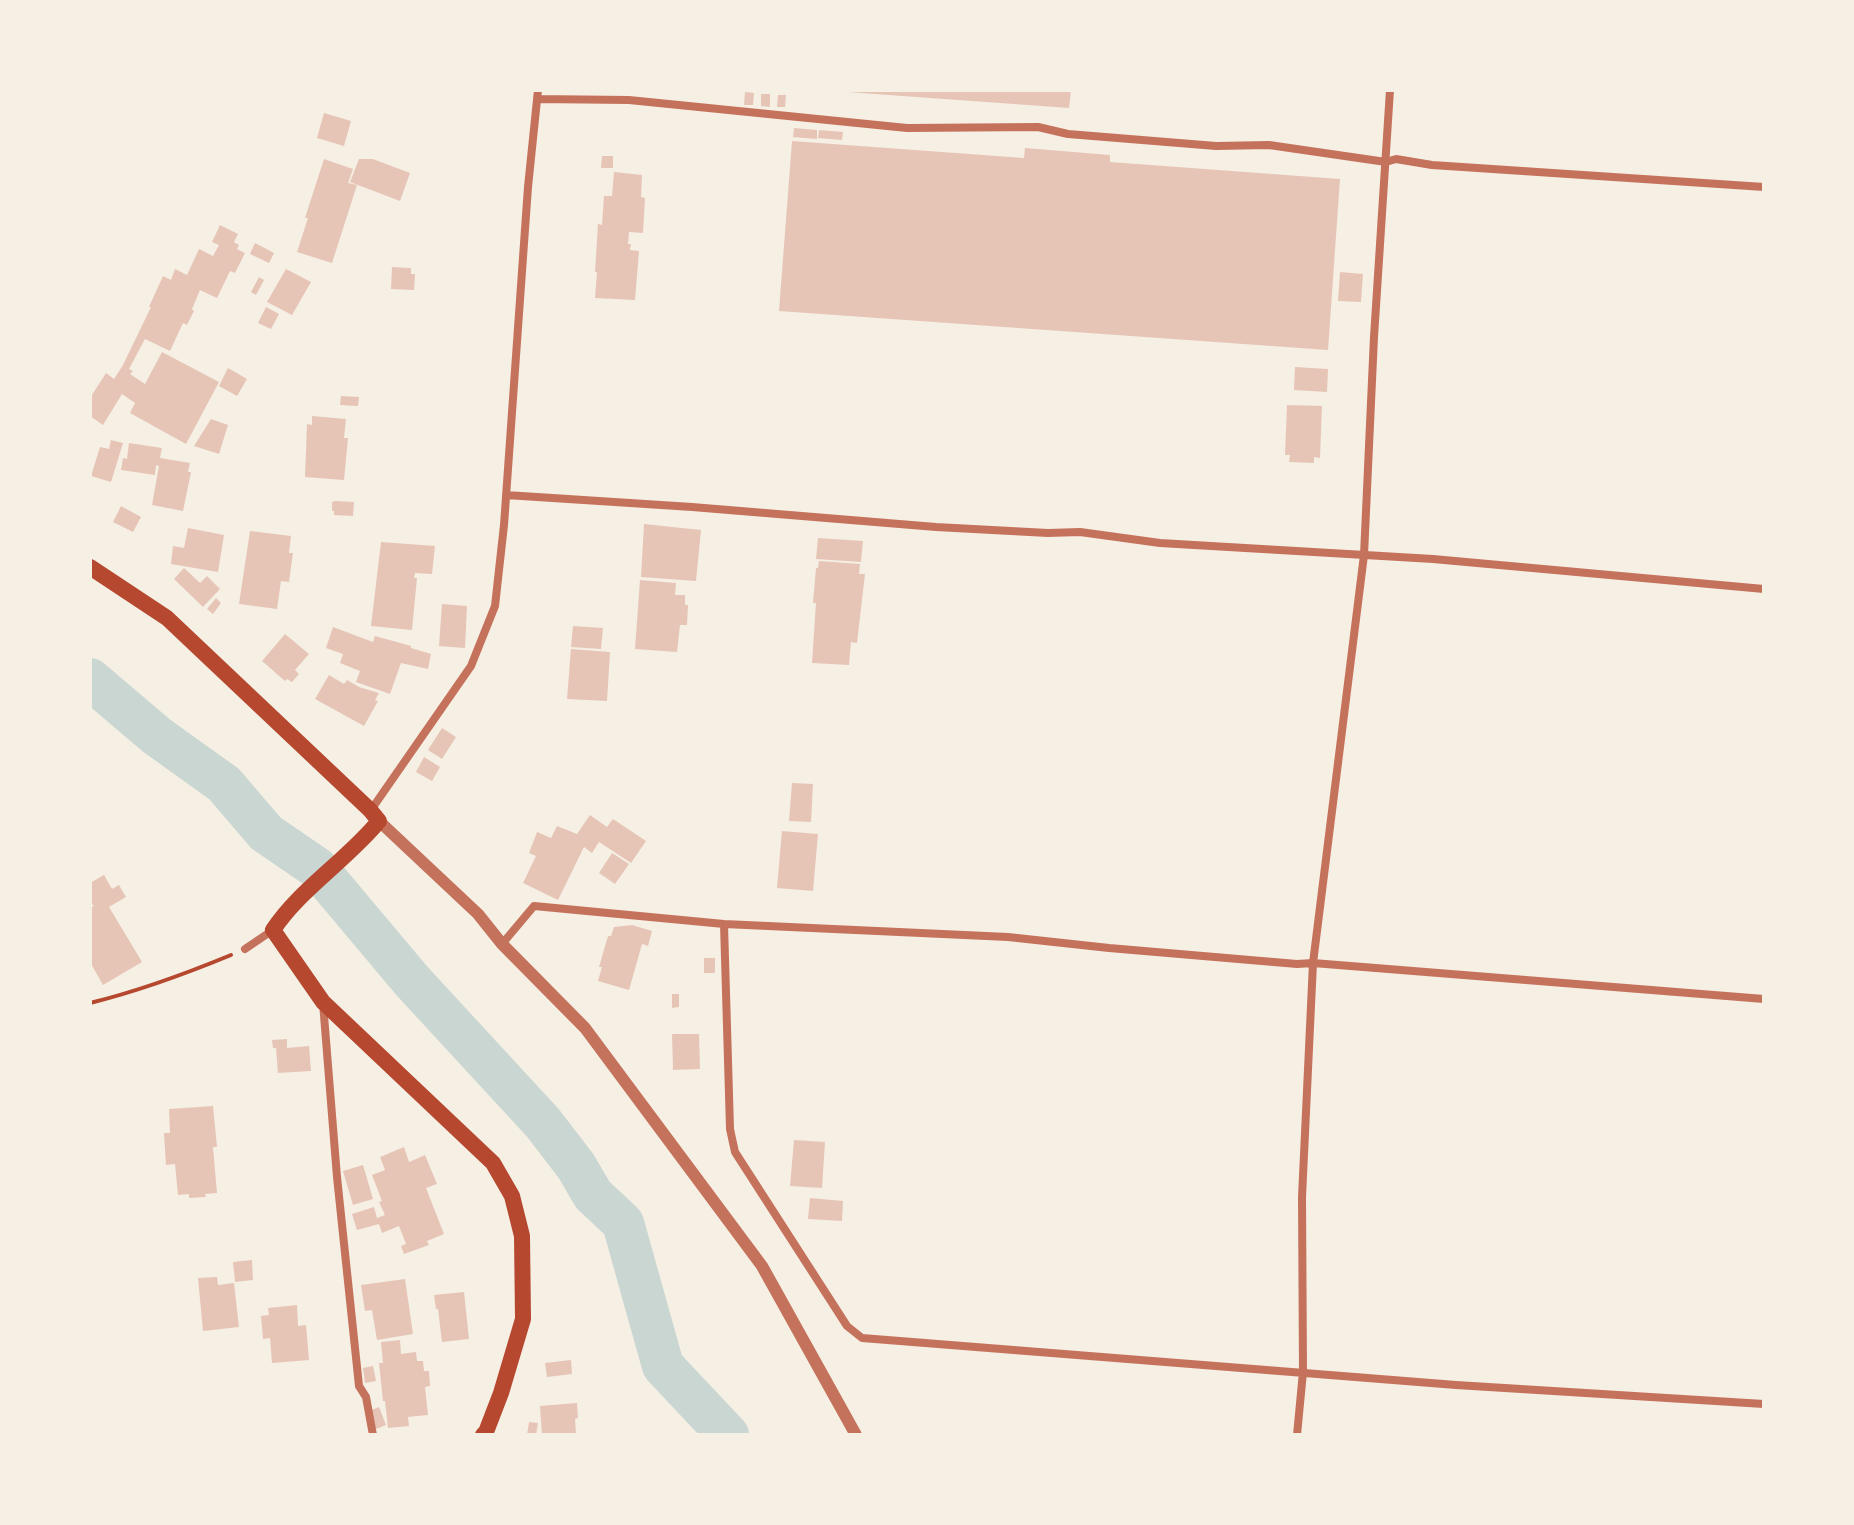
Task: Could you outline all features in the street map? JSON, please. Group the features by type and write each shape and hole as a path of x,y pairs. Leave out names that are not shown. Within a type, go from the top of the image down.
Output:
{"main road":[{"path":"90,567 167,618 375,816 364,839 284,914 273,930 323,1002 493,1163 512,1196 522,1236 523,1319 501,1393 483,1435"}],"street":[{"path":"1297,1435 1303,1372 1302,1197 1313,963 1364,555 1390,90"},
{"path":"856,1435 762,1266 585,1028 502,944 478,914 375,816 471,666 495,606 538,95 629,100 907,128 1038,127 1068,134 1216,146 1269,145 1386,162 1396,159 1432,165 1764,187"},
{"path":"506,495 936,527 1080,532 1160,543 1433,559 1764,589"},
{"path":"502,944 534,906 724,924 1008,937 1124,950 1764,999"},
{"path":"724,924 730,1129 735,1152 847,1326 862,1338 1456,1385 1764,1404"},
{"path":"245,949 273,930"},
{"path":"323,1002 338,1192 359,1386 366,1397 373,1435"}],"path":[{"path":"90,1003 182,976 245,949"}],"building":[{"path":"847,90 1071,90 1069,108"},
{"path":"745,92 754,93 753,105 744,105"},
{"path":"761,94 770,94 770,107 761,106"},
{"path":"778,95 786,95 785,107 777,107"},
{"path":"324,113 351,121 344,146 317,138"},
{"path":"794,128 817,130 817,139 793,137"},
{"path":"819,130 843,132 842,140 818,138"},
{"path":"792,141 1024,158 1025,148 1110,155 1110,162 1340,179 1328,350 779,311"},
{"path":"602,156 613,156 613,168 601,168"},
{"path":"324,159 353,169 348,183 357,185 332,263 297,252"},
{"path":"359,159 373,159 410,173 400,201 350,182"},
{"path":"614,172 642,175 641,197 645,198 643,233 629,232 628,244 631,244 630,250 639,251 635,300 595,298 598,224 602,225 604,196 612,196"},
{"path":"220,225 238,234 234,242 239,245 237,249 245,253 235,273 230,271 217,298 200,290 192,309 194,311 187,325 183,323 170,351 145,339 129,369 133,371 130,374 145,384 162,352 219,382 186,444 130,413 135,403 122,394 103,425 90,416 90,398 106,373 114,379 123,365 163,276 171,280 175,269 187,275 199,249 213,256 219,245 212,242"},
{"path":"255,243 274,253 269,263 250,254"},
{"path":"392,267 411,268 411,274 415,274 414,290 391,289"},
{"path":"286,269 311,282 292,315 267,302"},
{"path":"1340,272 1363,274 1361,302 1338,301"},
{"path":"259,277 264,280 256,295 251,292"},
{"path":"266,307 279,314 271,329 258,323"},
{"path":"1295,367 1328,369 1327,392 1294,390"},
{"path":"228,368 247,379 237,396 219,386"},
{"path":"341,396 359,397 358,406 340,405"},
{"path":"1287,405 1322,406 1320,458 1314,457 1314,463 1289,462 1290,455 1285,455"},
{"path":"312,416 346,419 344,438 348,438 344,480 305,477 307,424 312,425"},
{"path":"211,419 228,425 219,454 194,446"},
{"path":"111,440 123,443 111,482 91,476 100,447 109,449"},
{"path":"129,443 162,448 160,458 190,463 183,511 152,505 159,466 156,465 155,475 121,470 123,458 127,459"},
{"path":"332,502 354,502 353,516 334,515"},
{"path":"121,506 141,517 133,532 113,522"},
{"path":"644,524 701,530 696,581 641,577"},
{"path":"188,528 224,535 218,572 171,564 173,546 184,548"},
{"path":"250,531 291,536 289,553 293,553 289,582 281,581 277,609 239,604"},
{"path":"818,538 863,541 861,562 816,559"},
{"path":"381,542 435,546 432,574 415,573 412,630 371,626"},
{"path":"819,561 860,564 859,574 865,574 857,643 851,642 849,665 812,663 816,603 813,603"},
{"path":"184,568 200,583 207,576 220,589 203,607 174,579"},
{"path":"640,580 676,583 675,595 685,595 687,625 680,625 677,652 635,649"},
{"path":"216,598 221,603 213,614 207,609"},
{"path":"442,604 467,606 465,648 439,646"},
{"path":"573,626 603,628 601,649 571,647"},
{"path":"333,627 373,642 375,636 431,654 428,669 401,663 390,694 356,682 360,671 340,663 343,654 326,648"},
{"path":"285,634 309,654 295,670 299,674 292,682 285,681 262,661"},
{"path":"571,649 610,652 607,701 567,699"},
{"path":"329,675 344,684 347,680 379,693 375,700 378,701 364,726 315,699"},
{"path":"442,728 456,737 442,759 428,750"},
{"path":"424,757 440,767 432,781 416,772"},
{"path":"792,783 813,784 811,822 789,821"},
{"path":"590,815 607,827 613,819 646,841 631,863 599,842 592,853 584,847 558,900 523,883 536,856 529,853 537,832 551,838 557,826 577,834"},
{"path":"782,831 818,834 813,891 777,888"},
{"path":"612,853 629,864 615,884 599,873"},
{"path":"104,875 112,889 119,885 126,897 109,907 142,962 103,985 90,962 90,908 94,906 90,902 90,883"},
{"path":"632,925 652,931 648,946 642,944 629,990 598,981 608,936 611,936 614,927"},
{"path":"704,958 715,958 715,973 704,973"},
{"path":"672,994 679,994 679,1007 672,1008"},
{"path":"672,1034 699,1034 700,1069 673,1070"},
{"path":"287,1039 287,1048 309,1046 311,1071 278,1073 276,1048 273,1048 272,1040"},
{"path":"213,1106 217,1193 189,1198 189,1194 178,1195 175,1164 166,1165 164,1133 170,1133 169,1109"},
{"path":"794,1140 825,1142 822,1188 790,1186"},
{"path":"404,1147 409,1162 425,1155 437,1184 426,1188 444,1234 427,1241 429,1245 404,1254 401,1246 406,1244 399,1226 382,1233 379,1224 357,1230 352,1214 374,1207 377,1218 385,1215 372,1175 385,1170 380,1157"},
{"path":"363,1165 373,1199 353,1205 343,1171"},
{"path":"810,1198 843,1201 842,1221 808,1219"},
{"path":"252,1260 253,1280 235,1282 233,1262"},
{"path":"217,1277 218,1285 234,1283 239,1327 203,1331 198,1278"},
{"path":"405,1279 413,1334 377,1340 372,1310 365,1311 361,1285"},
{"path":"464,1292 469,1339 442,1342 434,1295"},
{"path":"297,1305 298,1326 306,1325 309,1360 272,1363 270,1338 263,1339 261,1316 269,1315 268,1308"},
{"path":"400,1340 401,1354 416,1352 417,1361 423,1361 424,1371 429,1371 430,1386 425,1387 428,1415 408,1417 409,1426 388,1428 379,1363 383,1363 381,1342"},
{"path":"571,1360 572,1374 547,1377 545,1363"},
{"path":"373,1366 376,1381 365,1383 363,1368"},
{"path":"577,1403 576,1435 542,1435 540,1406"},
{"path":"379,1407 386,1425 376,1429 369,1411"},
{"path":"529,1422 538,1423 536,1435 527,1435"}],"waterway":[{"path":"90,679 157,736 224,784 266,833 317,868 412,981 543,1123 576,1166 593,1195 623,1223 663,1366 728,1435"}]}
